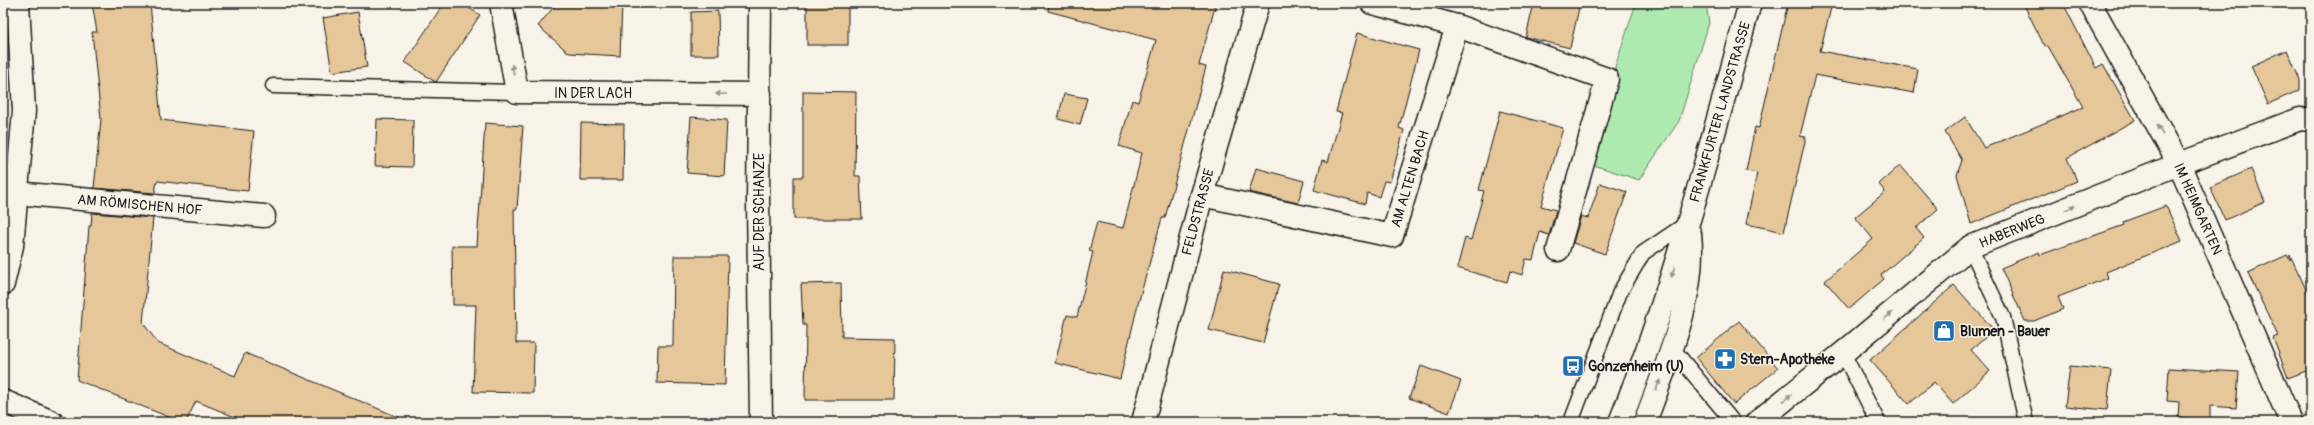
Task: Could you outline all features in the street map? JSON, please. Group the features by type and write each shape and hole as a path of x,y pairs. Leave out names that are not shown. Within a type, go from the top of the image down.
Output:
{"street":[{"path":"3,284 16,193 24,111 18,3"},
{"path":"502,3 517,92"},
{"name":"AUF DER SCHANZE","path":"760,3 758,207 761,422"},
{"name":"FELDSTRASSE","path":"1143,422 1202,195 1258,3"},
{"path":"1372,3 1457,26 1607,79 1558,250"},
{"name":"FRANKFURTER LANDSTRASSE","path":"1620,422 1654,330 1689,221 1750,3"},
{"name":"IM HEIMGARTEN","path":"2090,3 2179,164 2291,422"},
{"name":"AM ALTEN BACH","path":"1202,195 1392,236 1457,26"},
{"name":"IN DER LACH","path":"517,92 760,94"},
{"name":"HABERWEG","path":"1757,422 1843,353 1970,247 2179,164 2300,119 2311,120"},
{"name":"AM RÖMISCHEN HOF","path":"16,193 264,216"},
{"name":"FRANKFURTER LANDSTRASSE","path":"1645,422 1672,348 1691,276 1692,254 1689,221"},
{"path":"3,401 52,422"}],"lane":[{"path":"273,86 517,92"},
{"path":"1571,422 1620,292 1627,279 1643,254 1689,221"},
{"path":"1970,247 2003,318 2026,422"},
{"path":"1672,348 1733,422"},
{"path":"1843,353 1878,422"}],"green space":[{"path":"1636,3 1706,3 1709,23 1679,121 1639,180 1584,162"}],"building":[{"path":"92,3 150,3 161,120 254,131 248,191 157,181 155,193 94,188 101,119 92,32 97,32"},
{"path":"444,3 461,3 480,15 436,82 405,62"},
{"path":"557,3 622,3 620,56 569,53 538,26"},
{"path":"807,3 848,3 848,45 807,45"},
{"path":"1049,3 1216,3 1199,65 1206,67 1165,218 1162,218 1138,304 1120,379 1055,363 1067,315 1077,317 1093,252 1089,251 1097,222 1123,228 1142,153 1119,146 1132,100 1138,102 1156,40 1048,11"},
{"path":"1534,3 1555,3 1579,8 1570,48 1526,37"},
{"path":"1788,3 1811,3 1831,8 1820,51 1918,69 1914,93 1815,75 1800,136 1806,137 1784,232 1746,224 1757,173 1746,171 1755,127 1759,128"},
{"path":"2023,3 2063,3 2096,68 2103,64 2135,120 2067,158 2077,181 1971,224 1957,175 1962,160 1945,132 1965,117 1984,148 2083,107 2048,46 2045,47"},
{"path":"718,11 719,55 691,55 691,12"},
{"path":"358,12 367,67 332,72 323,18"},
{"path":"1357,33 1419,50 1399,128 1404,130 1390,182 1384,181 1379,197 1367,193 1365,204 1314,190 1322,160 1328,162 1342,113 1336,112"},
{"path":"2287,50 2300,80 2300,90 2268,104 2251,66"},
{"path":"803,91 856,92 855,176 860,176 862,219 794,219 794,177 803,177"},
{"path":"1064,94 1087,98 1080,125 1058,119"},
{"path":"1500,111 1563,128 1541,206 1556,210 1549,235 1540,232 1533,260 1526,259 1522,275 1510,271 1507,282 1457,268 1465,238 1471,240 1484,191 1479,190"},
{"path":"691,117 727,120 724,176 687,173"},
{"path":"377,119 413,120 412,167 375,166"},
{"path":"485,123 523,126 517,209 514,209 516,343 534,343 533,393 473,392 476,305 453,305 452,246 477,246"},
{"path":"581,123 624,124 623,180 580,180"},
{"path":"1900,165 1938,209 1916,228 1924,238 1881,275 1884,279 1849,309 1825,281 1873,239 1855,217 1885,192 1879,184"},
{"path":"1256,168 1304,181 1298,203 1249,192"},
{"path":"2251,169 2265,202 2225,220 2210,187"},
{"path":"1600,183 1627,192 1605,254 1573,243 1581,216 1588,218"},
{"path":"2166,206 2182,241 2106,272 2108,278 2058,297 2063,309 2034,321 2025,321 2001,268 2039,252 2040,255 2124,225 2123,222"},
{"path":"92,213 153,218 143,323 158,343 235,376 245,353 410,422 247,422 196,401 186,422 181,422 77,380 89,226 91,226"},
{"path":"2287,255 2290,260 2290,255 2311,300 2311,369 2288,378 2273,338 2278,336 2248,273"},
{"path":"674,256 728,256 725,385 657,383 658,346 673,346"},
{"path":"1224,269 1279,284 1263,343 1209,330"},
{"path":"841,283 842,337 895,338 894,400 805,400 806,325 803,325 801,284"},
{"path":"1954,285 1994,330 1971,350 1990,371 1953,404 1934,382 1909,404 1870,360"},
{"path":"1739,321 1778,368 1734,404 1696,358"},
{"path":"1421,366 1461,381 1449,413 1409,398"},
{"path":"2070,366 2111,370 2107,410 2065,406"},
{"path":"2169,368 2239,372 2236,408 2210,406 2210,420 2178,417 2179,402 2167,401"}],"place":[{"name":"Blumen - Bauer","path":"1944,331"},
{"name":"Stern-Apotheke","path":"1725,359"},
{"name":"Gonzenheim (U)","path":"1573,366"}]}
